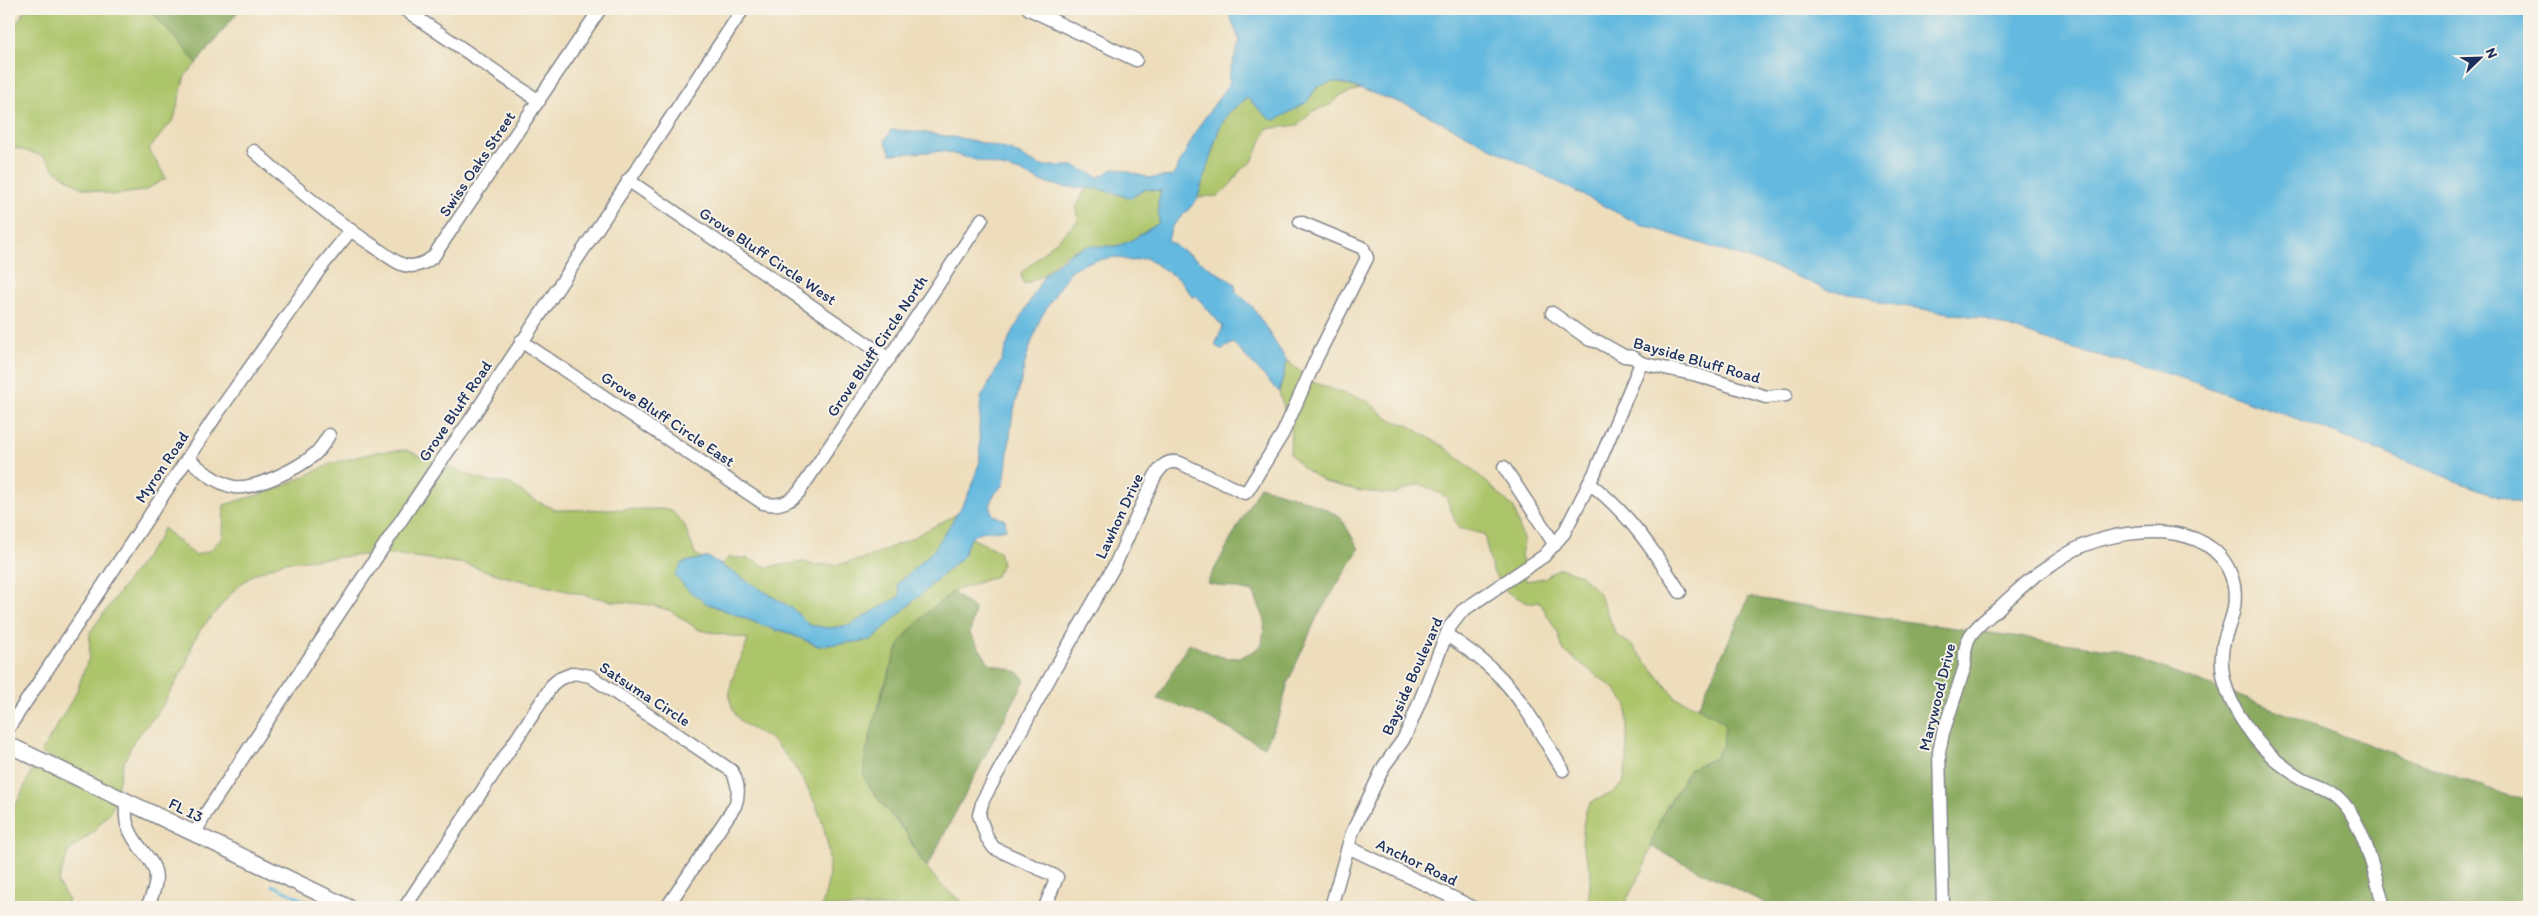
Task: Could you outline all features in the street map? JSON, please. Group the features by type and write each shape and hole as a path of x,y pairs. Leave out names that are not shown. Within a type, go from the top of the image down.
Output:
{"main road":[{"name":"FL 13","path":"9,745 348,907"}],"street":[{"path":"404,9 539,101"},
{"name":"Swiss Oaks Street","path":"351,230 402,264 414,266 426,262 433,257 600,9"},
{"name":"Grove Bluff Road","path":"195,834 206,813 743,9"},
{"path":"1029,9 1136,60"},
{"path":"254,151 297,189 351,230"},
{"name":"Grove Bluff Circle West","path":"628,180 889,359"},
{"name":"Grove Bluff Circle North","path":"799,492 982,219"},
{"name":"Lawhon Drive","path":"1045,907 1057,877 994,848 987,838 979,815 983,800 1053,672 1115,565 1155,476 1163,465 1172,461 1180,463 1244,493 1248,490 1283,432 1321,348 1367,258 1363,248 1300,222"},
{"name":"Myron Road","path":"9,727 264,346 351,230"},
{"name":"Bayside Bluff Road","path":"1552,313 1590,340 1599,342 1624,356 1633,357 1641,364 1666,371 1697,375 1766,397 1786,395"},
{"name":"Grove Bluff Circle East","path":"521,341 763,503 779,505 787,502 799,492"},
{"name":"Bayside Boulevard","path":"1331,907 1348,846 1371,792 1411,723 1455,619 1462,611 1498,585 1535,563 1555,546 1564,534 1589,483 1641,364"},
{"path":"188,458 211,477 233,486 244,487 276,476 316,454 329,435"},
{"path":"1504,467 1555,546"},
{"path":"1589,483 1604,494 1633,523 1680,592"},
{"name":"Marywood Drive","path":"1943,907 1939,752 1942,733 1965,666 1964,656 1969,638 1979,622 1994,613 2030,580 2069,552 2105,538 2142,533 2173,533 2191,536 2215,551 2227,566 2235,593 2234,612 2222,653 2222,672 2230,699 2246,725 2270,754 2300,777 2332,793 2344,807 2364,839 2384,907"},
{"path":"1447,635 1489,665 1503,679 1527,710 1562,770"},
{"name":"Satsuma Circle","path":"405,907 553,684 559,678 574,673 590,676 630,702 732,770 737,780 739,792 734,806 667,907"},
{"path":"126,800 127,823 139,845 153,863 157,878 147,907"},
{"name":"Anchor Road","path":"1348,846 1472,907"}],"green space":[{"path":"26,9 149,9 197,63 185,76 174,119 149,149 166,178 144,191 112,195 80,187 56,171 43,156 9,146 9,35"},
{"path":"149,9 240,9 197,63"},
{"path":"1333,81 1360,89 1340,96 1330,105 1311,112 1298,125 1267,129 1252,162 1241,169 1232,183 1219,196 1198,197 1219,129 1228,113 1247,98 1270,119 1307,102 1317,87"},
{"path":"1086,188 1099,189 1131,198 1145,189 1162,191 1158,202 1159,223 1138,237 1121,245 1084,248 1073,251 1060,259 1039,278 1023,284 1021,273 1078,221 1076,208"},
{"path":"1287,361 1313,382 1366,400 1389,419 1408,425 1444,447 1470,467 1514,508 1524,543 1521,554 1526,581 1544,578 1560,568 1581,575 1599,593 1616,635 1632,645 1676,698 1709,711 1726,723 1723,745 1715,758 1690,769 1662,815 1643,870 1627,899 1626,907 1588,907 1591,871 1582,844 1585,812 1590,803 1614,792 1623,784 1627,760 1627,705 1615,689 1563,650 1558,633 1539,601 1527,603 1505,591 1492,570 1484,534 1458,528 1446,497 1420,484 1393,494 1360,491 1325,482 1303,468 1290,454 1291,430 1279,392"},
{"path":"406,450 484,481 509,483 532,499 556,510 670,509 684,524 695,554 702,558 682,563 706,603 777,631 781,630 818,646 871,640 963,556 969,537 999,551 1002,564 996,576 952,592 918,624 883,687 866,757 864,774 885,808 906,833 918,856 939,883 968,907 821,907 827,885 829,863 827,841 813,798 802,778 775,743 741,721 732,707 730,690 732,681 748,639 699,630 671,611 652,605 612,601 575,593 503,576 465,564 401,555 363,555 285,562 254,574 236,588 201,629 193,643 186,665 158,713 134,740 122,767 117,789 41,753 76,693 89,657 90,632 159,538 163,528 195,555 209,551 223,537 224,505 277,489 333,463 376,452"},
{"path":"1260,486 1305,500 1340,516 1359,549 1317,617 1288,682 1280,714 1265,747 1189,709 1157,699 1189,643 1217,656 1226,658 1243,656 1262,645 1265,620 1253,592 1207,583"},
{"path":"957,514 934,550 898,583 900,596 850,625 829,628 809,625 793,609 721,565 729,557 749,559 767,567 804,562 812,565 842,564 866,558 910,539"},
{"path":"952,592 975,609 970,634 989,663 1018,672 1025,680 927,867 905,831 872,790 864,775 864,766 878,708 902,640 919,621"},
{"path":"1749,597 1896,620 2115,650 2448,774 2510,796 2529,799 2529,907 1773,907 1650,846 1662,815 1690,769 1715,758 1723,745 1725,723 1698,707"},
{"path":"35,763 114,801 112,809 93,832 68,852 58,883 68,899 65,907 9,907 9,813 19,799"}],"water":[{"path":"1227,9 2529,9 2529,506 2469,486 2306,422 2179,377 2064,346 1983,318 1882,303 1865,295 1830,291 1774,267 1637,223 1410,106 1346,84 1333,82 1317,87 1307,102 1276,120 1270,119 1247,98 1228,113 1219,129 1197,200 1171,228 1168,241 1235,284 1236,292 1252,306 1287,361 1279,392 1233,343 1221,350 1215,345 1223,327 1196,296 1193,297 1179,279 1146,258 1131,261 1116,257 1092,261 1076,267 1067,275 1040,319 1027,355 1012,419 1004,485 994,495 991,502 993,515 1005,520 1006,529 974,535 970,539 963,556 871,640 819,646 706,603 689,591 675,576 682,563 708,557 793,609 809,625 829,628 850,625 900,596 898,584 934,550 967,498 980,461 979,426 981,398 1001,361 1010,337 1045,274 1072,252 1088,246 1117,246 1130,241 1159,223 1158,202 1161,191 1145,189 1131,198 1099,189 1064,187 1039,181 1024,173 943,151 891,154 885,140 891,130 913,131 966,139 1010,150 1041,166 1074,166 1099,177 1115,168 1150,178 1173,176 1199,126 1230,82 1228,77 1240,41"}],"waterway":[{"path":"272,885 319,907"}]}
